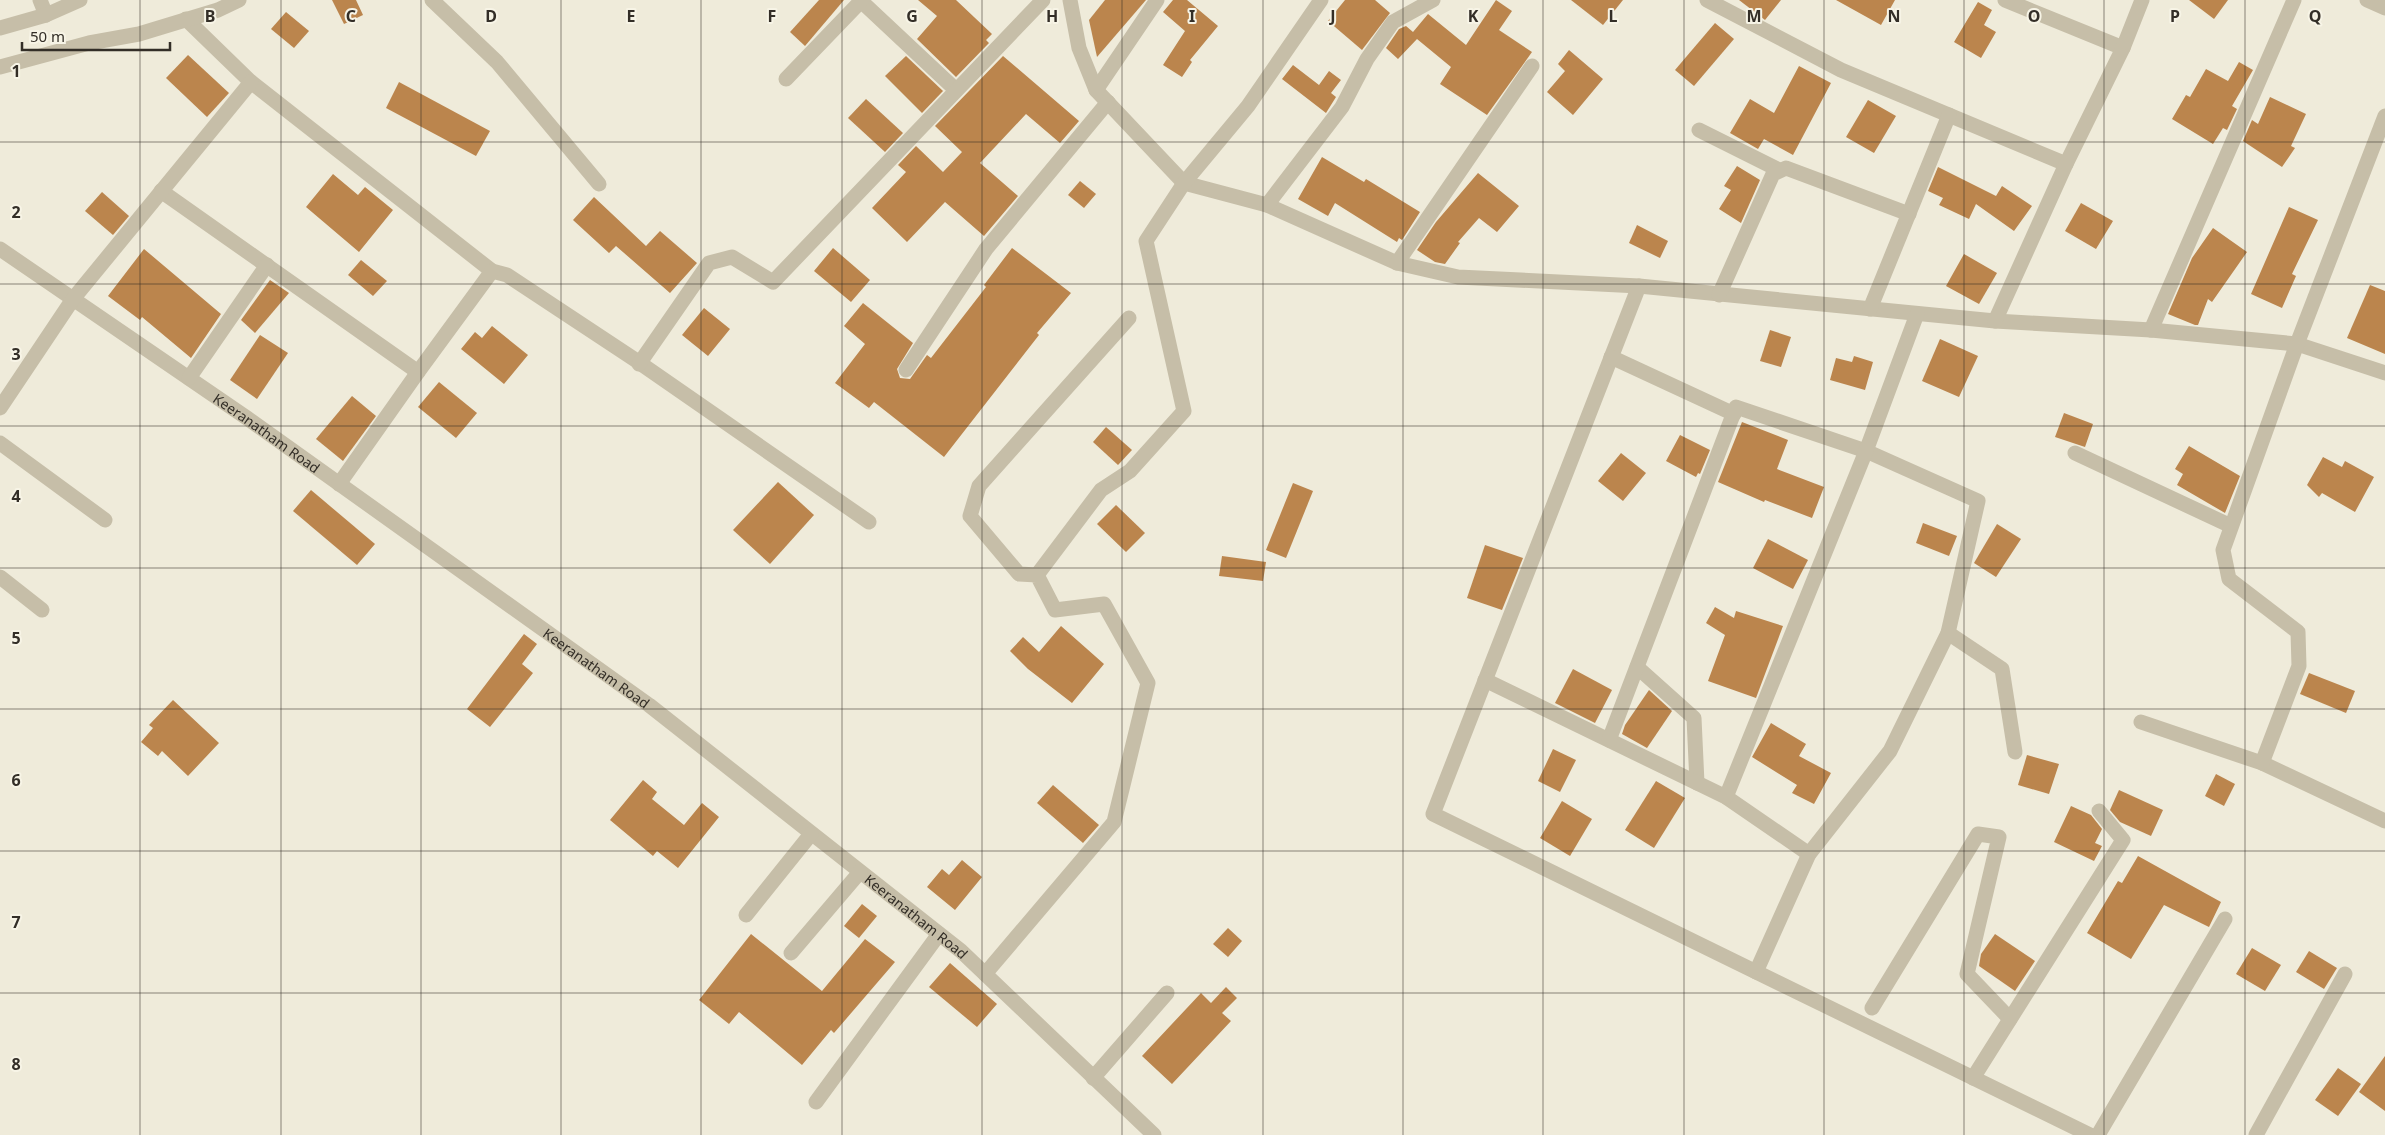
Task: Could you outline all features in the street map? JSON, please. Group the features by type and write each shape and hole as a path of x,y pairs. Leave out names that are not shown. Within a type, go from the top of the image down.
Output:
{"street":[{"path":"40,0 46,15"},
{"path":"0,28 46,15 80,0"},
{"path":"0,67 89,43 139,34 218,10 239,0"},
{"path":"432,0 497,62 599,184"},
{"path":"786,79 862,0 956,90"},
{"path":"639,364 709,263 732,257 773,282 1042,0"},
{"path":"1070,0 1079,48 1096,90 1184,183 1267,205 1397,263 1458,277 1639,286 1995,321 2152,330 2297,344 2385,373"},
{"path":"1096,90 1157,0"},
{"path":"1037,575 1101,490 1130,471 1184,411 1146,241 1184,183 1248,106 1321,0"},
{"path":"1267,205 1342,107 1367,59 1393,22 1433,0"},
{"path":"1707,0 1841,70 2066,164"},
{"path":"2005,0 2123,48"},
{"path":"1995,321 2066,164 2123,48 2142,0"},
{"path":"2152,330 2294,0"},
{"path":"2367,0 2385,8"},
{"path":"186,19 251,82 492,271 507,275 869,522"},
{"path":"1397,263 1532,66"},
{"path":"0,408 73,299 251,82"},
{"path":"906,370 986,250 1108,102"},
{"path":"1870,309 1949,115"},
{"path":"2262,764 2299,666 2298,632 2229,578 2223,550 2297,344 2385,116"},
{"path":"1699,130 1779,170"},
{"path":"1719,294 1773,174 1779,170 1786,168 1909,214"},
{"path":"161,191 418,372"},
{"name":"Keeranatham Road","path":"0,249 189,378 649,705 939,934 985,974 1154,1135"},
{"path":"189,378 266,265"},
{"path":"339,484 492,271"},
{"path":"1639,286 1433,814 2090,1135"},
{"path":"1726,797 1866,451 1917,314"},
{"path":"1037,575 1018,574 970,516 979,486 1129,318"},
{"path":"1611,357 1734,414"},
{"path":"1610,740 1736,407 1866,451 1978,501 1948,633 1890,751 1809,854 1756,972"},
{"path":"0,443 105,520"},
{"path":"2075,453 2231,526"},
{"path":"985,974 1114,822 1148,683 1104,604 1054,610 1037,575"},
{"path":"0,577 42,610"},
{"path":"1948,633 2002,669 2015,752"},
{"path":"1637,667 1694,718 1697,783"},
{"path":"1486,680 1726,797 1809,854"},
{"path":"2141,722 2262,764 2385,821"},
{"path":"1973,1078 2123,840 2099,811"},
{"path":"746,915 811,834"},
{"path":"1872,1008 1978,834 1999,836 1967,974 2010,1019"},
{"path":"791,953 860,872"},
{"path":"2098,1135 2225,920"},
{"path":"816,1102 939,934"},
{"path":"2256,1135 2345,974"},
{"path":"1093,1078 1167,994"}],"building":[{"path":"332,0 356,0 363,15 344,24"},
{"path":"819,0 844,0 805,46 790,32"},
{"path":"918,0 956,0 992,34 986,40 989,43 956,77 917,39 937,16"},
{"path":"1105,0 1146,0 1097,57 1089,20"},
{"path":"1173,0 1187,0 1218,26 1190,60 1192,62 1182,77 1163,65 1185,31 1163,12"},
{"path":"1345,0 1375,0 1390,13 1362,50 1328,21"},
{"path":"1496,0 1512,11 1499,30 1532,52 1487,115 1440,84 1451,67 1417,39 1398,59 1386,48 1399,29 1406,26 1413,32 1428,14 1466,45"},
{"path":"1571,0 1623,0 1603,25"},
{"path":"1739,0 1781,0 1765,20"},
{"path":"1836,0 1895,0 1881,25"},
{"path":"2189,0 2228,0 2214,19"},
{"path":"1978,2 1992,10 1984,25 1996,32 1981,58 1954,42"},
{"path":"286,12 309,31 294,48 271,29"},
{"path":"1715,23 1734,39 1694,86 1675,70"},
{"path":"1569,50 1603,79 1573,115 1547,92 1565,71 1558,64"},
{"path":"188,55 229,93 207,117 166,78"},
{"path":"906,56 943,91 922,113 885,76"},
{"path":"1003,56 1079,121 1060,143 1026,114 980,163 1018,196 984,236 945,202 907,242 872,208 906,172 898,165 916,146 943,172 962,152 935,126"},
{"path":"2239,62 2253,70 2232,106 2237,109 2227,130 2223,128 2213,144 2172,119 2186,95 2190,97 2206,69 2228,81"},
{"path":"1293,65 1319,85 1329,71 1341,80 1331,93 1336,97 1326,113 1282,79"},
{"path":"1799,66 1831,83 1793,155 1764,139 1758,149 1730,133 1750,99 1774,113"},
{"path":"399,82 490,131 476,156 386,108"},
{"path":"2270,97 2306,114 2291,146 2295,148 2282,167 2243,141 2252,120 2258,124"},
{"path":"866,99 903,133 885,152 848,118"},
{"path":"1868,100 1896,116 1874,153 1846,137"},
{"path":"1322,157 1364,182 1366,179 1420,212 1402,240 1399,238 1397,242 1335,203 1328,216 1298,199"},
{"path":"1737,166 1760,180 1741,223 1719,209 1731,190 1724,186"},
{"path":"1938,167 1996,196 2002,186 2032,206 2014,231 1976,204 1969,219 1939,205 1943,198 1928,191"},
{"path":"1478,173 1519,206 1497,232 1479,218 1458,242 1460,243 1445,264 1435,262 1417,250 1436,222"},
{"path":"333,174 358,195 365,187 393,210 359,252 306,207"},
{"path":"1080,181 1096,194 1084,208 1068,195"},
{"path":"102,192 129,216 113,235 85,211"},
{"path":"594,197 646,246 660,231 697,263 670,293 616,246 609,253 573,220"},
{"path":"2081,203 2113,221 2096,249 2065,231"},
{"path":"2289,207 2318,220 2292,274 2296,276 2282,308 2251,294"},
{"path":"1637,225 1668,241 1660,258 1629,243"},
{"path":"2213,228 2247,252 2212,302 2208,299 2198,325 2195,325 2168,314 2192,258"},
{"path":"833,248 870,280 851,302 814,271"},
{"path":"1012,248 1071,293 1037,333 1039,335 944,457 874,402 869,408 835,383 865,344 844,326 863,303 913,343 897,369 900,378 910,379 927,355 931,358 986,287 984,285"},
{"path":"144,249 221,314 191,358 142,317 140,320 108,296"},
{"path":"1964,254 1997,273 1979,304 1946,286"},
{"path":"361,260 387,281 373,296 348,275"},
{"path":"270,280 289,293 255,333 241,320"},
{"path":"2370,285 2385,291 2385,354 2347,338"},
{"path":"704,308 730,329 708,356 682,335"},
{"path":"492,326 528,355 504,384 461,349 475,332 482,338"},
{"path":"1770,330 1791,337 1781,367 1760,361"},
{"path":"260,335 288,353 257,399 230,380"},
{"path":"1940,339 1978,356 1959,397 1922,381"},
{"path":"1854,356 1873,362 1865,390 1830,380 1836,358 1852,362"},
{"path":"439,382 477,413 456,438 418,407"},
{"path":"352,396 376,416 343,461 316,439"},
{"path":"2064,413 2093,424 2085,447 2055,437"},
{"path":"1742,422 1788,440 1777,469 1824,487 1812,518 1765,500 1764,502 1718,482"},
{"path":"1106,427 1132,450 1118,465 1093,442"},
{"path":"1680,435 1710,450 1700,474 1698,473 1696,477 1666,461"},
{"path":"2189,446 2240,476 2225,513 2177,485 2183,474 2175,469"},
{"path":"1621,453 1646,473 1623,501 1598,481"},
{"path":"2323,457 2342,467 2345,461 2374,477 2355,512 2322,493 2319,497 2307,485"},
{"path":"778,482 814,515 770,564 733,530"},
{"path":"1293,483 1313,491 1286,558 1266,550"},
{"path":"311,490 375,544 357,565 293,511"},
{"path":"1116,505 1145,533 1126,552 1097,524"},
{"path":"1923,523 1957,536 1949,556 1916,543"},
{"path":"1997,524 2021,539 1996,577 1974,563"},
{"path":"1768,539 1808,560 1793,589 1753,568"},
{"path":"1485,545 1523,558 1502,610 1467,598"},
{"path":"1222,556 1266,562 1263,581 1219,576"},
{"path":"1715,607 1734,618 1736,611 1783,626 1756,698 1708,681 1725,635 1706,623"},
{"path":"1061,626 1104,664 1072,703 1028,669 1010,651 1023,637 1039,652"},
{"path":"524,634 537,644 522,664 533,673 490,727 467,709"},
{"path":"1573,669 1612,690 1595,723 1555,703"},
{"path":"2309,673 2355,691 2346,713 2300,694"},
{"path":"1649,690 1672,711 1647,748 1622,734 1625,725"},
{"path":"173,700 219,743 188,776 162,751 158,756 141,742 153,728 149,725"},
{"path":"1771,723 1806,744 1799,756 1831,773 1814,804 1792,793 1797,785 1752,757"},
{"path":"1553,749 1576,760 1560,792 1538,781"},
{"path":"2027,755 2059,764 2049,794 2018,785"},
{"path":"2216,774 2235,784 2224,806 2205,796"},
{"path":"643,780 657,792 652,799 684,825 702,803 719,817 678,868 657,851 653,856 610,820"},
{"path":"1656,781 1685,798 1654,848 1625,830"},
{"path":"1053,785 1099,825 1083,843 1037,803"},
{"path":"2119,790 2163,810 2151,836 2120,822 2110,810"},
{"path":"1562,801 1592,819 1570,856 1540,838"},
{"path":"2071,806 2091,815 2102,829 2095,843 2102,846 2094,861 2054,842"},
{"path":"2138,856 2221,902 2209,927 2164,905 2131,959 2087,933 2118,881 2122,883"},
{"path":"962,860 982,877 955,910 927,887 942,869 949,875"},
{"path":"862,904 877,916 859,938 844,926"},
{"path":"1228,928 1242,941 1228,957 1213,944"},
{"path":"751,934 822,991 865,939 895,962 834,1033 831,1030 802,1065 739,1012 729,1024 699,1000"},
{"path":"1995,934 2035,961 2015,991 1979,966 1981,954"},
{"path":"2252,948 2281,965 2265,991 2236,974"},
{"path":"2309,951 2337,968 2324,989 2296,972"},
{"path":"950,963 997,1004 977,1027 929,987"},
{"path":"1226,987 1237,998 1222,1013 1231,1021 1172,1084 1142,1056 1201,993 1211,1003"},
{"path":"2385,1056 2385,1111 2359,1092"},
{"path":"2338,1068 2361,1084 2338,1116 2315,1100"}]}
